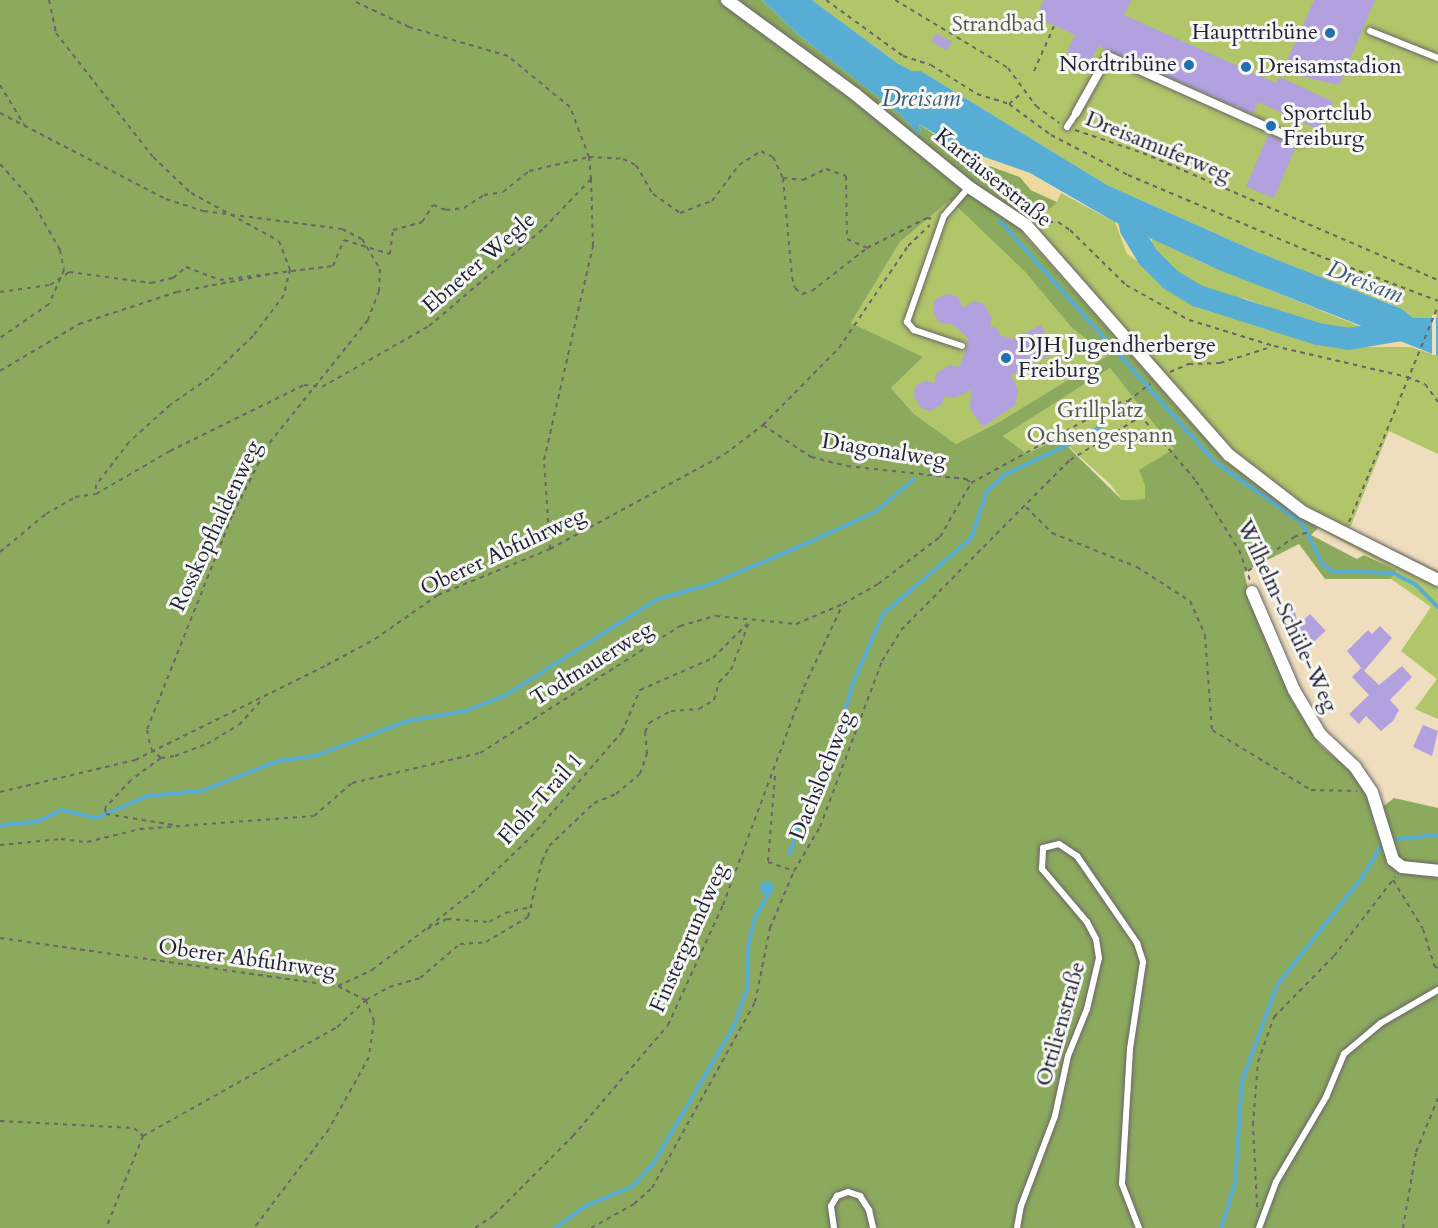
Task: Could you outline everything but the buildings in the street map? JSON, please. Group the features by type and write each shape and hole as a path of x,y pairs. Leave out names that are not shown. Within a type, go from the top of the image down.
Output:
{"street":[{"name":"Kartäuserstraße","path":"727,0 855,94 969,187 1026,225 1157,379 1229,455 1321,521 1438,580"},
{"path":"1076,112 1109,54 1300,142"},
{"name":"Wilhelm-Schüle-Weg","path":"1252,592 1294,690 1320,734 1355,767 1372,792 1393,860 1402,867"},
{"path":"1402,867 1438,871"}],"lane":[{"path":"1370,31 1438,58"},
{"path":"1067,127 1076,112"},
{"path":"962,346 914,330 907,322 944,216 969,187"},
{"path":"937,219 944,216"},
{"name":"Ottilienstraße","path":"1017,1228 1020,1206 1055,1116 1068,1056 1087,1009 1099,958 1096,939 1087,922 1050,883 1042,868 1043,848 1059,844 1077,856 1137,943 1143,962 1130,1049 1122,1184 1139,1228"},
{"path":"1259,1228 1276,1182 1326,1097 1344,1054 1381,1023 1438,990"},
{"path":"834,1228 831,1206 837,1196 848,1192 860,1196 869,1210 873,1228"}],"path":[{"path":"49,0 56,33 153,157 191,193 279,242 290,269 284,295 253,336 209,378 170,405 129,442 96,485 96,494"},
{"path":"352,0 409,27 508,56 570,107 589,157 593,246 544,460 550,549"},
{"path":"826,0 896,51 974,90 1009,104 1052,135 1128,175 1317,255 1438,301"},
{"name":"Dreisamuferweg","path":"895,0 1008,68 1023,92 1050,118 1067,127 1143,153 1438,280"},
{"path":"833,6 838,2"},
{"path":"863,28 866,24"},
{"path":"1034,71 1054,26"},
{"path":"884,43 887,39"},
{"path":"896,51 900,47"},
{"path":"918,61 920,57"},
{"path":"0,85 26,127"},
{"path":"1009,104 1023,92"},
{"path":"0,112 166,199 228,215 314,223 342,229 362,239 372,251"},
{"path":"0,292 41,287 69,272 151,283 173,278 186,267 220,280 290,269 333,266 344,240 372,251 390,254 393,230 422,222 434,205 446,210 464,208 484,195 503,192 529,171 589,157 623,159 636,165 653,194 680,213 712,201 739,165 761,151 772,157 783,178 792,277 795,288 802,294 812,291 867,248 927,218 937,219"},
{"path":"0,164 31,199 60,250 62,277 49,304 0,338"},
{"path":"783,178 803,180 826,169 846,176 846,239 867,248"},
{"name":"Ebneter Wegle","path":"0,552 75,497 96,494 170,451 304,386 322,387 429,326 462,302 544,228 591,179"},
{"name":"Oberer Abfuhrweg","path":"0,792 110,767 266,696 375,639 438,595 550,549 724,454 763,425 839,348 908,246 937,219"},
{"path":"1026,225 1058,222 1108,270 1163,308 1202,326 1274,346 1407,377 1425,384 1438,402"},
{"name":"Rosskopfhaldenweg","path":"151,749 147,730 232,516 267,446 368,320 379,291 380,269 372,251"},
{"path":"0,371 79,324 177,292 290,269"},
{"path":"1344,534 1438,306"},
{"path":"971,483 1100,409 1128,401 1157,379 1189,364 1220,363 1251,350 1274,346"},
{"path":"1128,401 1140,417"},
{"name":"Dachslochweg","path":"591,1228 634,1204 652,1188 698,1110 755,1002 765,944 794,870 820,827 882,661 901,630 1026,507 1070,460 1140,417"},
{"name":"Wilhelm-Schüle-Weg","path":"1140,417 1196,481 1248,571 1252,592"},
{"name":"Diagonalweg","path":"763,425 811,457 847,466 966,478 971,483"},
{"name":"Todtnauerweg","path":"0,845 61,839 87,842 140,829 314,816 352,783 480,753 680,626 716,616 749,622 796,624 843,604 878,584 940,537 971,483"},
{"path":"1026,507 1052,532 1137,567 1190,601 1205,635 1212,730 1311,790 1372,792"},
{"path":"1248,571 1294,537 1316,529 1321,521"},
{"name":"Finstergrundweg","path":"475,1228 494,1215 573,1136 668,1025 723,905 776,771 804,687 843,604"},
{"path":"106,1228 143,1136 337,1026 366,1000 389,987 420,978 460,944 486,942 518,925 532,907 542,861 549,846 594,803 616,794 640,774 647,754 645,732 649,723 671,711 699,709 714,700 719,682 731,670 749,622"},
{"name":"Floh-Trail 1","path":"338,986 372,970 422,932 479,887 531,837 622,732 640,690 713,658 749,622"},
{"path":"177,826 106,814 105,808 131,780 161,758 207,744 239,725 266,696"},
{"path":"151,749 161,758"},
{"path":"776,771 768,862 794,870"},
{"path":"1262,1216 1256,1204 1253,1125 1258,1062 1274,1017 1334,956 1402,867"},
{"path":"1393,880 1423,929 1434,966 1438,968"},
{"path":"422,932 447,919 489,922 505,913 532,907"},
{"name":"Oberer Abfuhrweg","path":"0,938 338,986 366,1000"},
{"path":"254,1228 329,1129 369,1057 374,1021 366,1000"},
{"path":"1403,1228 1416,1152 1438,1098"},
{"path":"0,1121 134,1128 143,1136"}],"green space":[{"path":"0,0 762,0 800,36 900,114 918,134 921,132 919,124 971,159 1020,177 1031,190 1057,202 1022,233 1225,461 1318,528 1311,535 1357,559 1364,555 1396,570 1391,579 1325,579 1299,544 1244,572 1251,601 1291,699 1320,745 1353,773 1376,812 1394,798 1438,808 1438,1228 0,1228","holes":["950,200 1025,272 1071,327 1107,356 999,422 956,444 914,414 891,388 923,357 851,323 900,242","1110,368 1174,449 1139,470 1145,485 1145,499 1122,500 1059,438 1027,454 1003,436"]},
{"name":"Sportclub Freiburg","path":"812,0 1438,0 1438,318 1413,318 1402,309 1255,251 1107,185 921,71 912,71 897,63"},
{"path":"1061,193 1115,222 1128,254 1185,295 1299,337 1345,347 1411,347 1438,356 1438,454 1389,431 1350,528 1438,571 1438,719 1415,709 1437,679 1401,651 1431,607 1391,579 1395,570 1298,517 1225,461 1022,233 1034,225"},
{"path":"950,200 1025,272 1071,327 1107,356 999,422 956,444 914,414 891,388 922,358 851,323 900,242"},
{"path":"1152,237 1201,262 1364,328 1360,334 1314,324 1246,299 1203,291 1169,269 1150,251"},
{"name":"Grillplatz Ochsengespann","path":"1110,368 1175,449 1145,485 1145,499 1122,500 1110,484 1059,438 1027,454 1003,436"}],"sand":[{"path":"959,148 1030,173 1061,193 1057,202 1031,190 1020,177 971,159"},
{"path":"1115,222 1152,237 1150,251 1169,269 1203,291 1246,299 1314,324 1360,333 1364,328 1411,347 1345,347 1299,337 1185,295 1127,254"}],"water":[{"name":"Dreisam","path":"762,0 812,0 897,63 912,71 921,71 1107,185 1255,251 1402,309 1413,318 1438,318 1438,356 1219,270 1115,222 1030,173 959,148 919,124 921,132 918,134 900,114 800,36"},
{"path":"767,881 772,883 774,888 772,893 767,895 762,893 760,888 762,883"}],"pier":[{"path":"1432,315 1436,315 1436,355 1432,355"}],"waterway":[{"path":"1126,209 1131,229 1148,257 1171,280 1198,296 1318,334 1348,339 1408,329"},
{"path":"1000,221 1215,462 1302,523 1323,565 1332,571 1393,573 1415,584 1438,607"},
{"path":"789,854 810,797 831,760 853,683 883,614 971,538 987,491 1004,475 1078,440 1101,426 1102,419 1119,411"},
{"path":"0,825 36,822 62,810 97,818 147,796 201,791 278,761 315,756 407,721 465,711 506,695 657,599 711,584 875,512 914,479"},
{"path":"1396,839 1438,835"},
{"path":"1221,1228 1235,1183 1242,1081 1277,985 1363,876 1381,846"},
{"path":"555,1228 585,1206 633,1186 653,1164 734,1026 747,988 748,948 754,919 771,890"}],"place":[{"name":"Haupttribüne","path":"1330,33"},
{"name":"Nordtribüne","path":"1189,65"},
{"name":"Dreisamstadion","path":"1246,67"},
{"name":"Sportclub Freiburg","path":"1271,126"},
{"name":"DJH Jugendherberge Freiburg","path":"1006,358"}],"park label":[{"name":"Strandbad","path":"998,25"}]}
